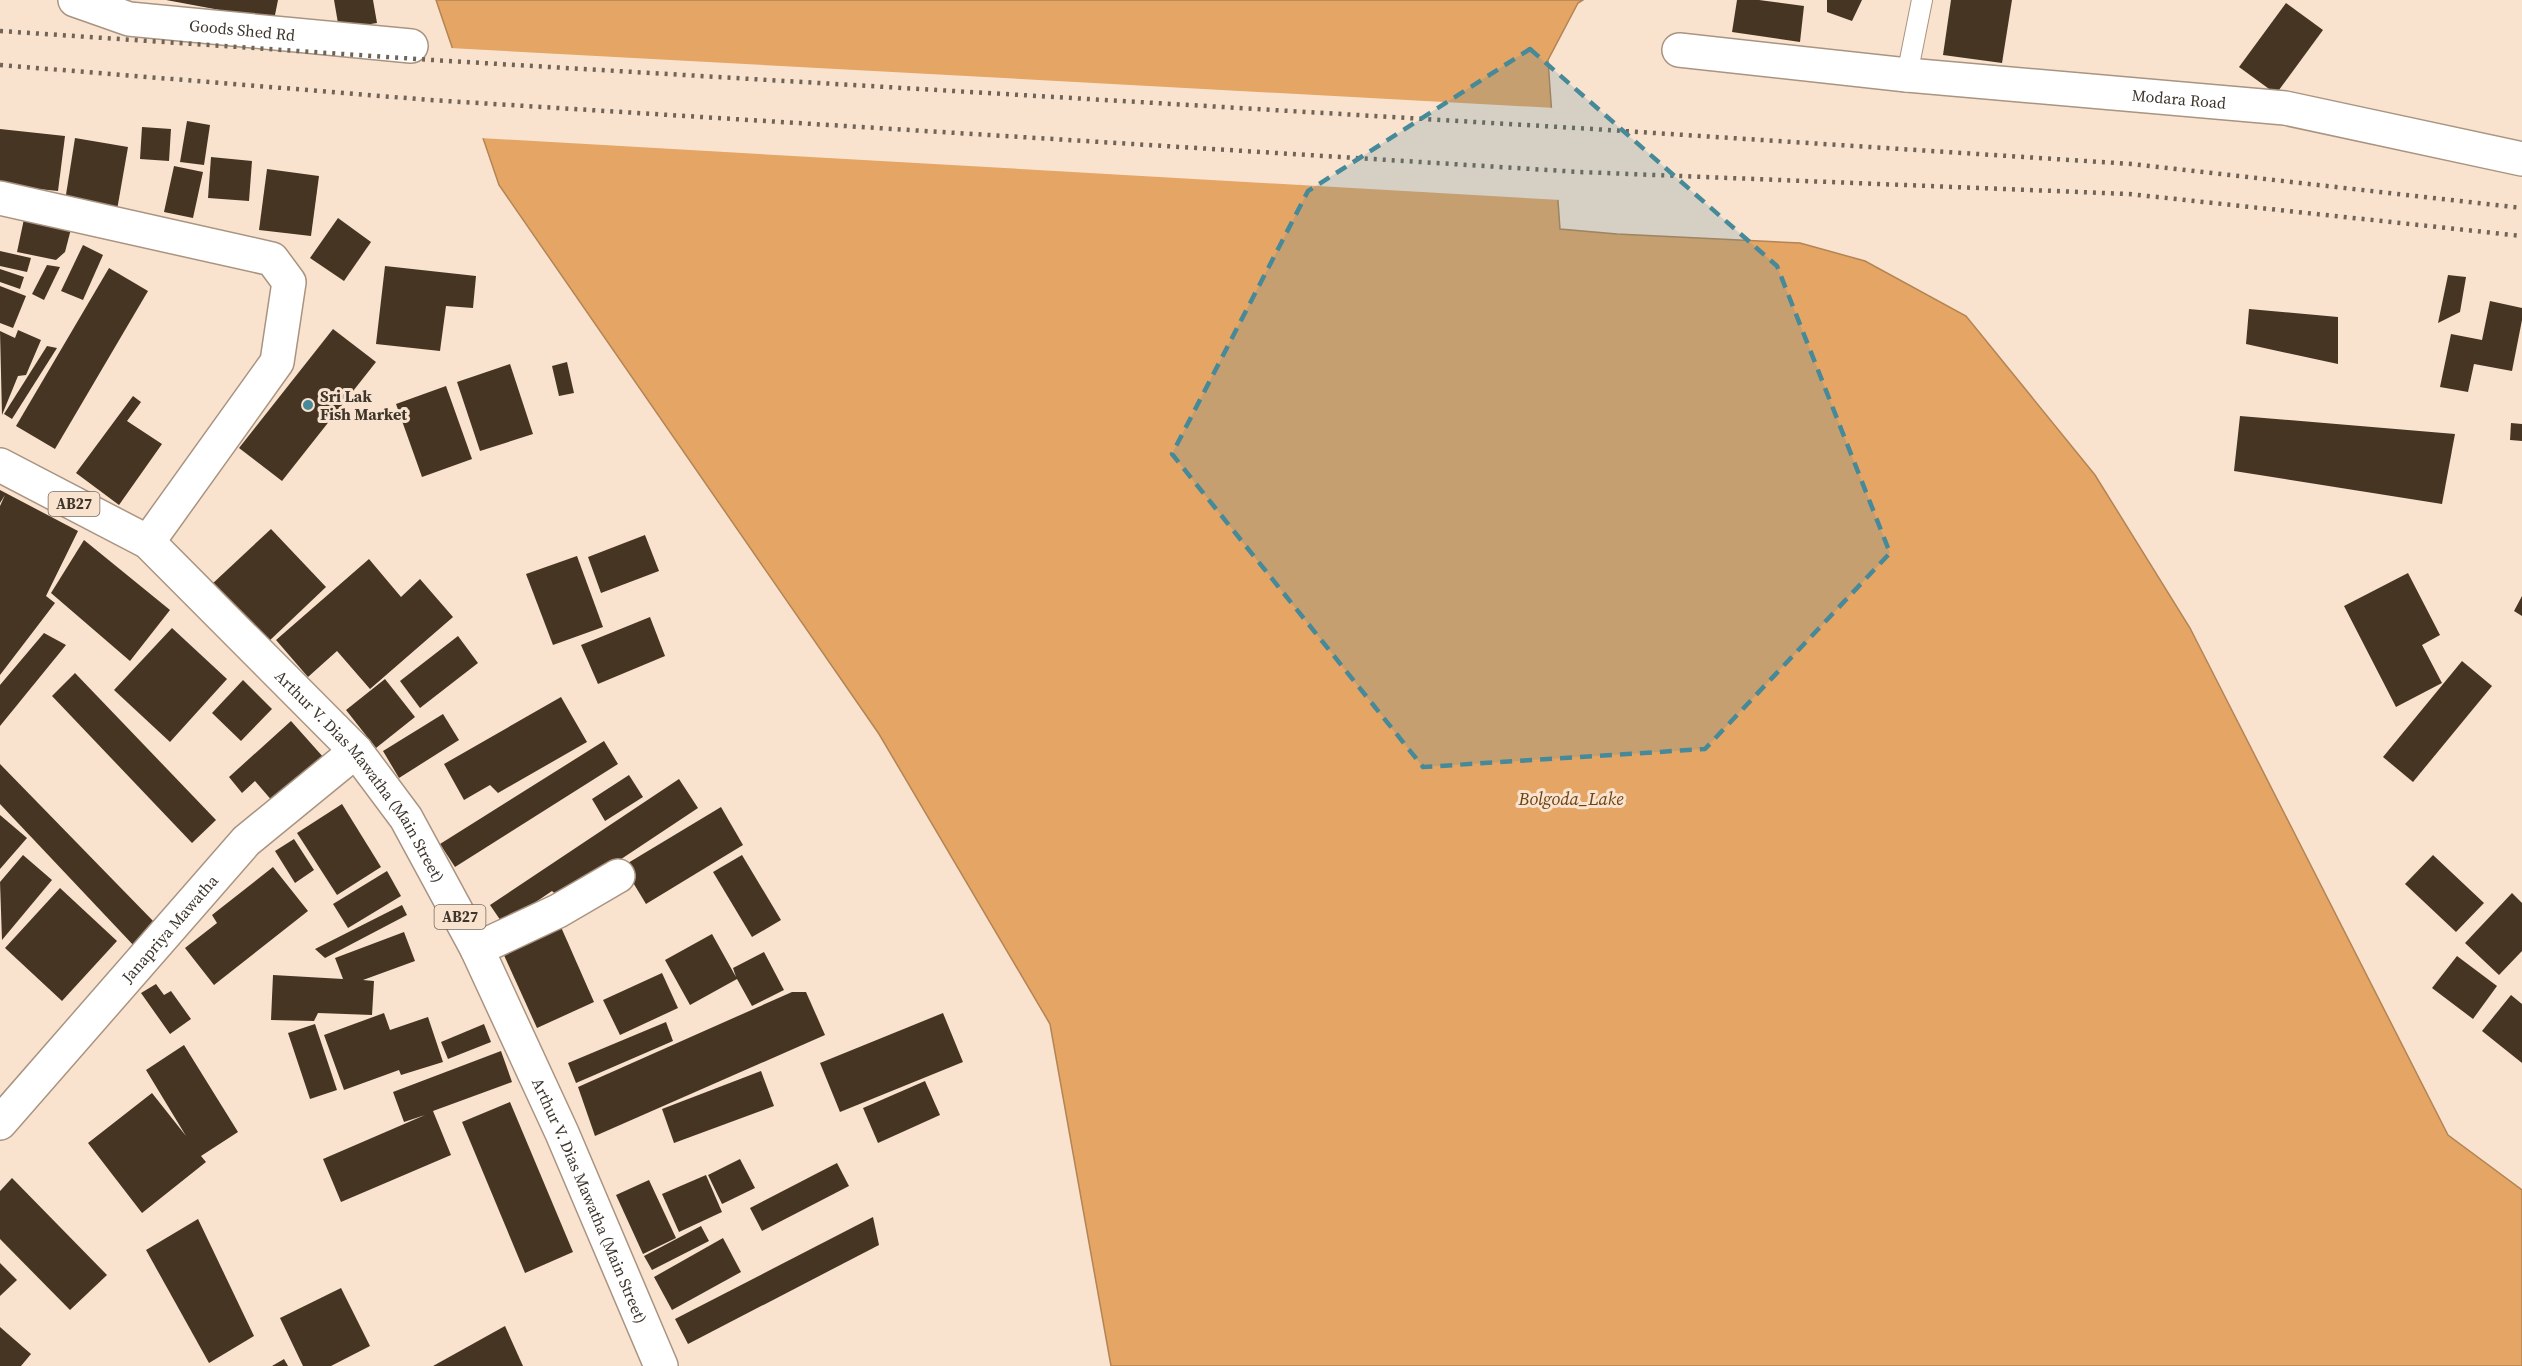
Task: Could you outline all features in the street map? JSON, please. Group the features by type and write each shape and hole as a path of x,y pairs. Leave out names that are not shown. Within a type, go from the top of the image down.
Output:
{"street":[{"name":"Goods Shed Rd","path":"75,0 129,19 411,46"},
{"name":"Modara Road","path":"1679,50 1907,75 2286,108 2522,159"},
{"path":"0,198 272,259 289,282 277,362 148,542"},
{"name":"Arthur V. Dias Mawatha (Main Street)","path":"0,465 148,542 356,751 406,818 477,949 562,1133 662,1366"},
{"name":"Janapriya Mawatha","path":"0,1123 246,841 356,751"},
{"path":"477,949 558,911 618,876"}],"lane":[{"path":"1907,75 1922,0"}],"highlighted area":[{"path":"1530,49 1777,266 1890,553 1705,749 1423,767 1172,454 1308,191"}],"water":[{"name":"Bolgoda_Lake","path":"436,0 1583,0 1578,3 1548,60 1560,229 1800,243 1865,261 1966,316 2095,475 2190,628 2448,1135 2522,1190 2522,1366 1111,1366 1050,1024 879,734 499,185"}],"pier":[{"path":"450,48 1555,108 1561,200 480,138"}],"building":[{"path":"166,0 278,0 274,20"},
{"path":"334,0 373,0 377,23 339,29"},
{"path":"1737,0 1759,0 1804,6 1800,42 1732,32"},
{"path":"1827,0 1862,0 1852,21 1827,12"},
{"path":"1951,0 2012,0 2002,63 1943,55"},
{"path":"2286,3 2323,30 2276,94 2239,67"},
{"path":"187,121 210,125 204,165 180,162"},
{"path":"142,127 171,129 169,161 140,159"},
{"path":"0,129 65,136 58,191 0,185"},
{"path":"75,138 128,147 117,210 65,201"},
{"path":"211,157 252,161 249,201 208,198"},
{"path":"174,166 203,172 193,218 164,212"},
{"path":"267,169 319,176 311,236 259,230"},
{"path":"338,218 371,242 344,281 310,258"},
{"path":"24,219 71,229 65,252 56,260 17,252"},
{"path":"83,245 103,255 83,300 61,291"},
{"path":"0,251 31,258 27,272 0,266"},
{"path":"47,265 60,267 44,300 32,294"},
{"path":"385,266 476,276 473,308 446,306 440,351 376,344"},
{"path":"109,268 148,291 55,449 16,426"},
{"path":"0,269 24,277 20,289 0,282"},
{"path":"2448,275 2466,277 2460,312 2438,323"},
{"path":"0,286 26,296 13,328 0,323"},
{"path":"2490,301 2522,308 2522,320 2512,371 2474,364 2468,392 2440,387 2451,334 2482,340"},
{"path":"2249,309 2338,317 2338,364 2246,344"},
{"name":"Sri Lak Fish Market","path":"333,329 376,362 282,481 239,448"},
{"path":"18,330 41,340 26,375 18,376 2,415 0,331 15,338"},
{"path":"47,346 57,348 12,419 4,414"},
{"path":"567,362 574,393 559,396 552,366"},
{"path":"510,364 533,434 480,451 457,382"},
{"path":"446,386 472,459 422,477 396,404"},
{"path":"133,396 141,402 127,421 162,444 119,505 76,473"},
{"path":"2240,416 2455,434 2442,504 2234,471"},
{"path":"2511,423 2522,424 2522,441 2510,440"},
{"path":"0,490 78,531 46,596 55,603 0,675 0,506 5,495 0,503"},
{"path":"271,529 326,587 266,644 211,585"},
{"path":"645,535 659,571 601,593 588,557"},
{"path":"84,540 170,610 130,661 51,593"},
{"path":"577,556 603,627 553,645 526,574"},
{"path":"369,559 401,597 420,579 453,617 370,689 337,651 308,677 276,640"},
{"path":"2408,573 2440,635 2422,645 2442,683 2396,707 2344,606"},
{"path":"2522,596 2522,616 2514,611"},
{"path":"650,617 665,656 598,684 581,645"},
{"path":"172,628 227,679 170,742 114,690"},
{"path":"44,633 66,645 0,726 0,685"},
{"path":"458,636 478,663 420,708 400,681"},
{"path":"2462,661 2492,686 2413,782 2383,757"},
{"path":"75,673 216,820 192,843 52,696"},
{"path":"385,679 415,717 376,748 346,710"},
{"path":"243,680 272,709 241,741 212,713"},
{"path":"561,697 587,742 498,793 490,785 464,800 444,764"},
{"path":"443,714 459,740 399,778 383,751"},
{"path":"291,721 324,758 274,803 255,781 242,793 229,777"},
{"path":"604,741 618,764 455,867 440,844"},
{"path":"0,764 157,925 136,948 0,804"},
{"path":"629,775 643,797 605,821 592,799"},
{"path":"679,779 698,808 561,899 552,891 503,924 490,905"},
{"path":"342,804 381,867 337,895 297,833"},
{"path":"721,807 743,845 646,904 623,866"},
{"path":"0,815 27,838 0,869"},
{"path":"294,839 314,870 295,883 275,851"},
{"path":"23,855 52,880 2,940 0,882"},
{"path":"742,855 781,920 752,937 713,872"},
{"path":"2433,855 2484,903 2456,932 2405,884"},
{"path":"273,867 308,911 214,985 185,948 217,923 212,915"},
{"path":"387,871 401,896 348,928 333,904"},
{"path":"60,888 117,941 62,1001 5,948"},
{"path":"2512,893 2522,903 2522,951 2499,975 2465,943"},
{"path":"402,905 407,915 325,958 315,949"},
{"path":"561,927 594,1002 537,1028 503,953"},
{"path":"404,932 415,961 363,980 374,981 372,1015 318,1013 314,1021 271,1020 273,975 343,979 335,958"},
{"path":"712,934 736,977 733,968 764,952 784,990 752,1006 737,979 690,1005 665,960"},
{"path":"2457,956 2497,986 2473,1019 2432,988"},
{"path":"662,973 678,1008 620,1035 603,1000"},
{"path":"156,984 164,995 171,991 191,1019 170,1034 141,993"},
{"path":"792,992 806,992 825,1035 595,1136 578,1087"},
{"path":"2511,995 2522,1004 2522,1063 2482,1031"},
{"path":"384,1013 390,1030 428,1017 443,1062 401,1075 399,1070 344,1090 324,1035"},
{"path":"943,1013 963,1062 840,1112 820,1063"},
{"path":"666,1022 673,1041 576,1083 568,1063"},
{"path":"315,1024 337,1090 310,1099 288,1033"},
{"path":"484,1024 491,1042 448,1059 441,1042"},
{"path":"184,1045 238,1132 201,1156 206,1162 142,1213 88,1143 152,1093 186,1136 146,1070"},
{"path":"501,1051 512,1082 433,1111 451,1155 341,1202 323,1159 425,1115 404,1122 393,1092"},
{"path":"761,1071 774,1106 674,1143 662,1109"},
{"path":"925,1081 940,1115 878,1143 863,1108"},
{"path":"510,1102 573,1252 525,1273 462,1122"},
{"path":"740,1159 755,1188 722,1204 708,1175"},
{"path":"837,1163 849,1186 762,1231 750,1208"},
{"path":"706,1175 722,1212 679,1232 662,1194"},
{"path":"12,1178 107,1275 70,1310 0,1239 0,1191"},
{"path":"649,1180 676,1238 643,1254 616,1195"},
{"path":"873,1217 879,1245 688,1344 675,1319"},
{"path":"198,1219 254,1336 209,1363 146,1250"},
{"path":"701,1226 709,1241 652,1270 644,1256"},
{"path":"723,1238 741,1272 672,1310 654,1277"},
{"path":"0,1263 17,1280 0,1296"},
{"path":"341,1288 370,1346 331,1366 303,1366 280,1318"},
{"path":"505,1326 523,1366 433,1366"},
{"path":"0,1327 31,1354 21,1366 0,1366"},
{"path":"284,1359 288,1366 272,1366"}],"railway":[{"path":"0,31 432,60 1593,129 2132,164 2522,208"},
{"path":"0,65 430,100 1580,172 2129,194 2522,236"}],"place":[{"name":"Sri Lak Fish Market","path":"308,405"}]}
